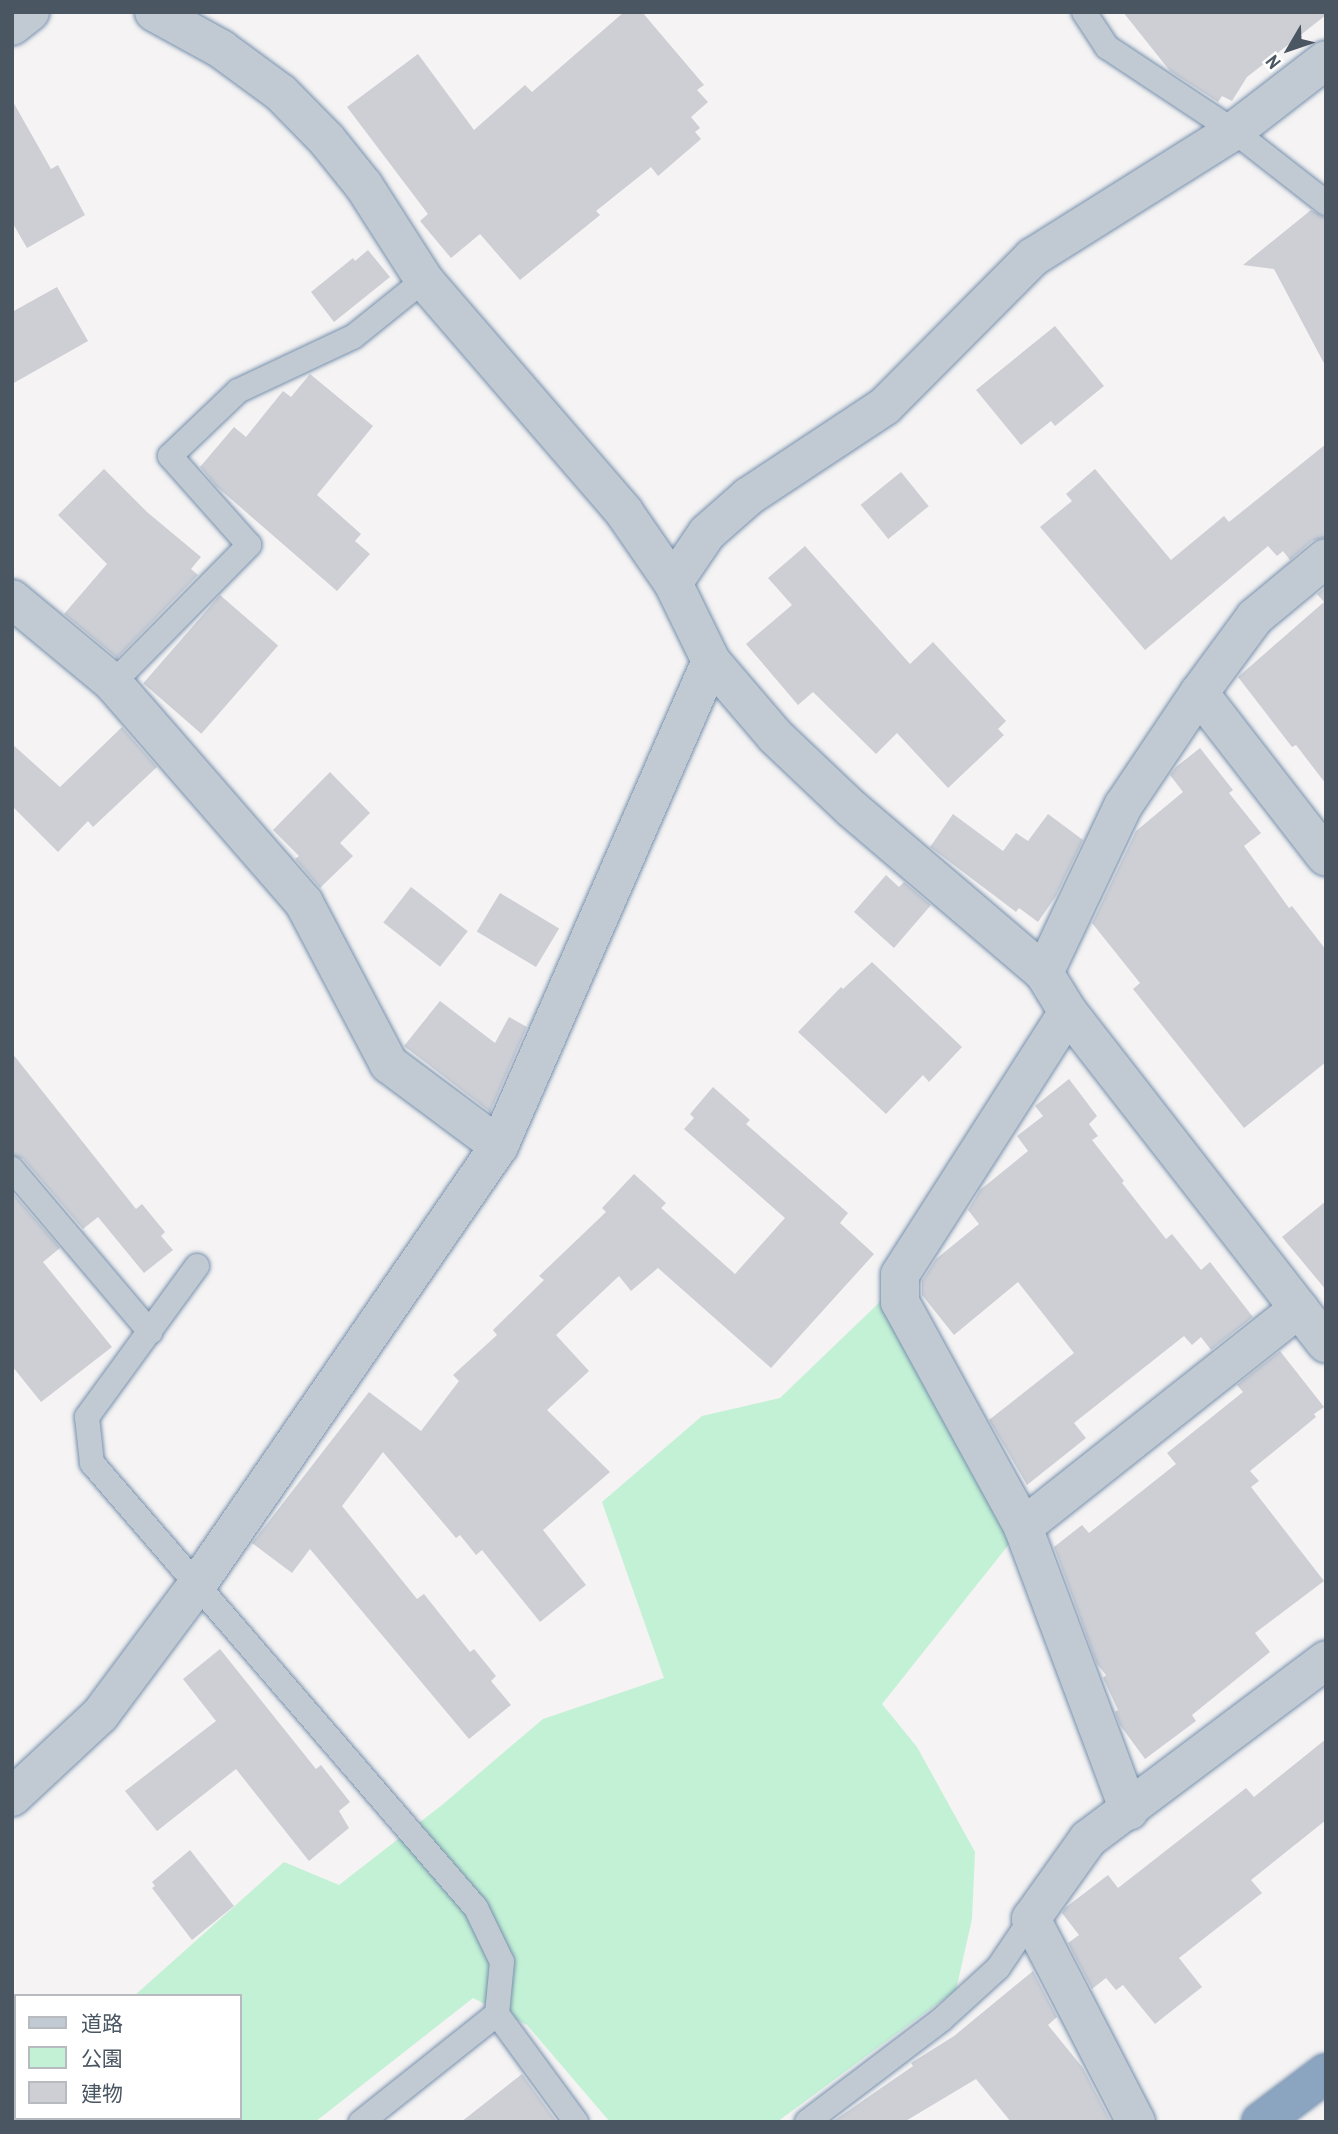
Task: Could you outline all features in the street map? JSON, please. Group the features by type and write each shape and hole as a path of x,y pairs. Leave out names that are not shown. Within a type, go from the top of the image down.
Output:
{"highway":[{"path":"1261,2122 1326,2073"}],"street":[{"path":"12,26 30,12"},
{"path":"154,12 222,49 281,93 327,140 365,186 424,280 624,512 673,583 711,661 775,736 852,809 1044,973 1068,1012 1326,1343"},
{"path":"673,583 707,533 749,496 885,406 1033,257 1234,131 1326,60"},
{"path":"1044,973 1123,806 1199,693 1255,617 1326,558"},
{"path":"12,599 113,683 304,903 389,1065 499,1146"},
{"path":"12,1797 100,1715 197,1585 499,1146 711,661"},
{"path":"1199,693 1326,857"},
{"path":"1068,1012 900,1275 900,1302 1023,1527 1129,1811"},
{"path":"1023,1527 1299,1308"},
{"path":"1136,2122 1031,1919 1088,1839 1129,1811 1326,1660"}],"lane":[{"path":"1084,12 1107,47 1234,131 1326,203"},
{"path":"113,683 249,545 170,456 238,391 353,337 424,280"},
{"path":"12,1169 150,1332"},
{"path":"197,1266 87,1417 92,1463 476,1908 502,1962 497,2014 576,2122"},
{"path":"807,2122 941,2020 998,1968 1031,1919"},
{"path":"361,2122 497,2014"}],"green space":[{"path":"884,1298 1010,1543 882,1704 917,1747 975,1852 972,1919 956,1990 777,2122 610,2122 527,2025 473,1998 315,2122 198,2122 197,2120 242,2120 242,1994 136,1994 284,1862 339,1885 442,1805 543,1719 664,1678 602,1502 702,1416 780,1398"}],"building":[{"path":"624,12 642,12 704,85 697,90 708,102 691,117 700,128 695,132 701,139 658,176 651,167 596,211 600,215 520,280 480,234 451,258 420,221 428,214 347,107 418,54 474,130 525,85 532,92"},
{"path":"1123,12 1326,12 1326,15 1247,77 1232,101 1222,96 1218,102 1170,71"},
{"path":"12,100 51,169 58,165 85,215 27,248 12,222"},
{"path":"1311,210 1326,218 1326,367 1274,269 1243,265"},
{"path":"368,250 390,277 334,322 311,292 353,258 355,261"},
{"path":"57,287 88,341 12,384 12,312"},
{"path":"1055,326 1104,386 1055,426 1051,421 1021,445 976,390"},
{"path":"310,374 373,426 317,495 361,534 355,541 370,554 337,591 216,486 200,467 234,427 246,437 283,391 291,397"},
{"path":"1326,444 1326,537 1312,541 1290,560 1283,551 1277,556 1268,546 1145,650 1040,527 1072,501 1066,494 1095,469 1171,560 1224,516 1229,522"},
{"path":"104,469 147,512 201,557 191,569 198,575 117,658 64,614 107,564 58,515"},
{"path":"901,472 929,506 888,539 861,505"},
{"path":"805,546 910,664 933,642 1006,721 998,729 1004,735 948,788 897,733 876,754 813,692 798,705 746,644 792,605 768,578"},
{"path":"1326,587 1326,784 1296,745 1292,747 1238,677 1324,602 1317,594"},
{"path":"220,595 278,646 201,734 143,683"},
{"path":"122,727 157,767 93,827 88,821 58,852 12,806 12,744 60,787"},
{"path":"1200,748 1233,790 1229,793 1261,833 1244,846 1289,908 1292,906 1326,950 1326,1062 1244,1128 1133,989 1140,983 1092,923 1136,831 1183,792 1170,775"},
{"path":"330,772 370,813 340,843 353,856 320,888 295,859 299,856 273,830"},
{"path":"953,814 1003,851 1016,833 1028,841 1048,814 1083,840 1056,896 1038,922 1019,908 1016,912 930,847"},
{"path":"886,875 899,887 904,882 931,905 894,948 854,912"},
{"path":"411,887 468,931 440,967 383,922"},
{"path":"500,893 559,929 536,967 477,932"},
{"path":"872,962 962,1047 929,1082 923,1075 886,1114 798,1032 841,987 843,989"},
{"path":"440,1001 495,1043 509,1017 527,1027 490,1112 404,1046"},
{"path":"12,1053 136,1209 142,1204 165,1232 161,1236 173,1250 144,1273 98,1217 83,1229 23,1159 12,1155"},
{"path":"1069,1079 1097,1116 1089,1124 1098,1136 1092,1140 1124,1181 1122,1183 1166,1239 1172,1234 1201,1270 1210,1262 1253,1317 1211,1350 1201,1337 1192,1345 1184,1336 1074,1423 1086,1438 1027,1485 989,1420 1074,1353 1018,1282 954,1335 922,1295 922,1281 936,1259 979,1224 968,1210 980,1190 1028,1151 1017,1136 1043,1116 1035,1106"},
{"path":"713,1087 750,1120 746,1124 848,1213 840,1223 874,1254 771,1368 658,1268 631,1291 619,1276 556,1335 589,1371 547,1410 610,1472 543,1530 586,1585 540,1622 482,1550 476,1555 460,1535 456,1538 383,1452 342,1506 417,1599 424,1594 470,1652 474,1649 496,1676 491,1681 511,1705 469,1739 310,1549 292,1573 252,1543 369,1392 421,1431 459,1381 453,1375 497,1335 493,1330 544,1280 539,1276 606,1212 602,1208 634,1174 666,1203 661,1208 735,1274 785,1218 684,1129 694,1118 690,1114"},
{"path":"12,1192 60,1248 43,1262 112,1347 41,1402 12,1366"},
{"path":"1326,1201 1326,1290 1282,1237"},
{"path":"1280,1351 1324,1407 1314,1414 1316,1417 1250,1471 1259,1481 1251,1487 1324,1581 1255,1633 1270,1652 1192,1715 1196,1721 1145,1759 1120,1725 1115,1712 1118,1710 1103,1678 1106,1675 1097,1664 1054,1547 1082,1525 1089,1533 1176,1464 1167,1453 1243,1392 1237,1385"},
{"path":"220,1649 316,1769 321,1765 350,1802 339,1811 349,1828 309,1861 236,1769 157,1831 125,1791 216,1721 183,1679"},
{"path":"1326,1739 1326,1820 1251,1880 1262,1893 1179,1958 1202,1987 1155,2024 1123,1985 1116,1990 1106,1978 1092,1989 1068,1943 1079,1935 1062,1913 1065,1908 1108,1875 1118,1888 1246,1788 1254,1797"},
{"path":"190,1850 234,1906 192,1940 152,1888 155,1886 152,1882"},
{"path":"1033,1971 1057,2017 1048,2025 1083,2068 1111,2122 1011,2122 976,2079 904,2122 832,2122 913,2066 911,2063 954,2036"},
{"path":"522,2074 557,2122 461,2122"}]}
